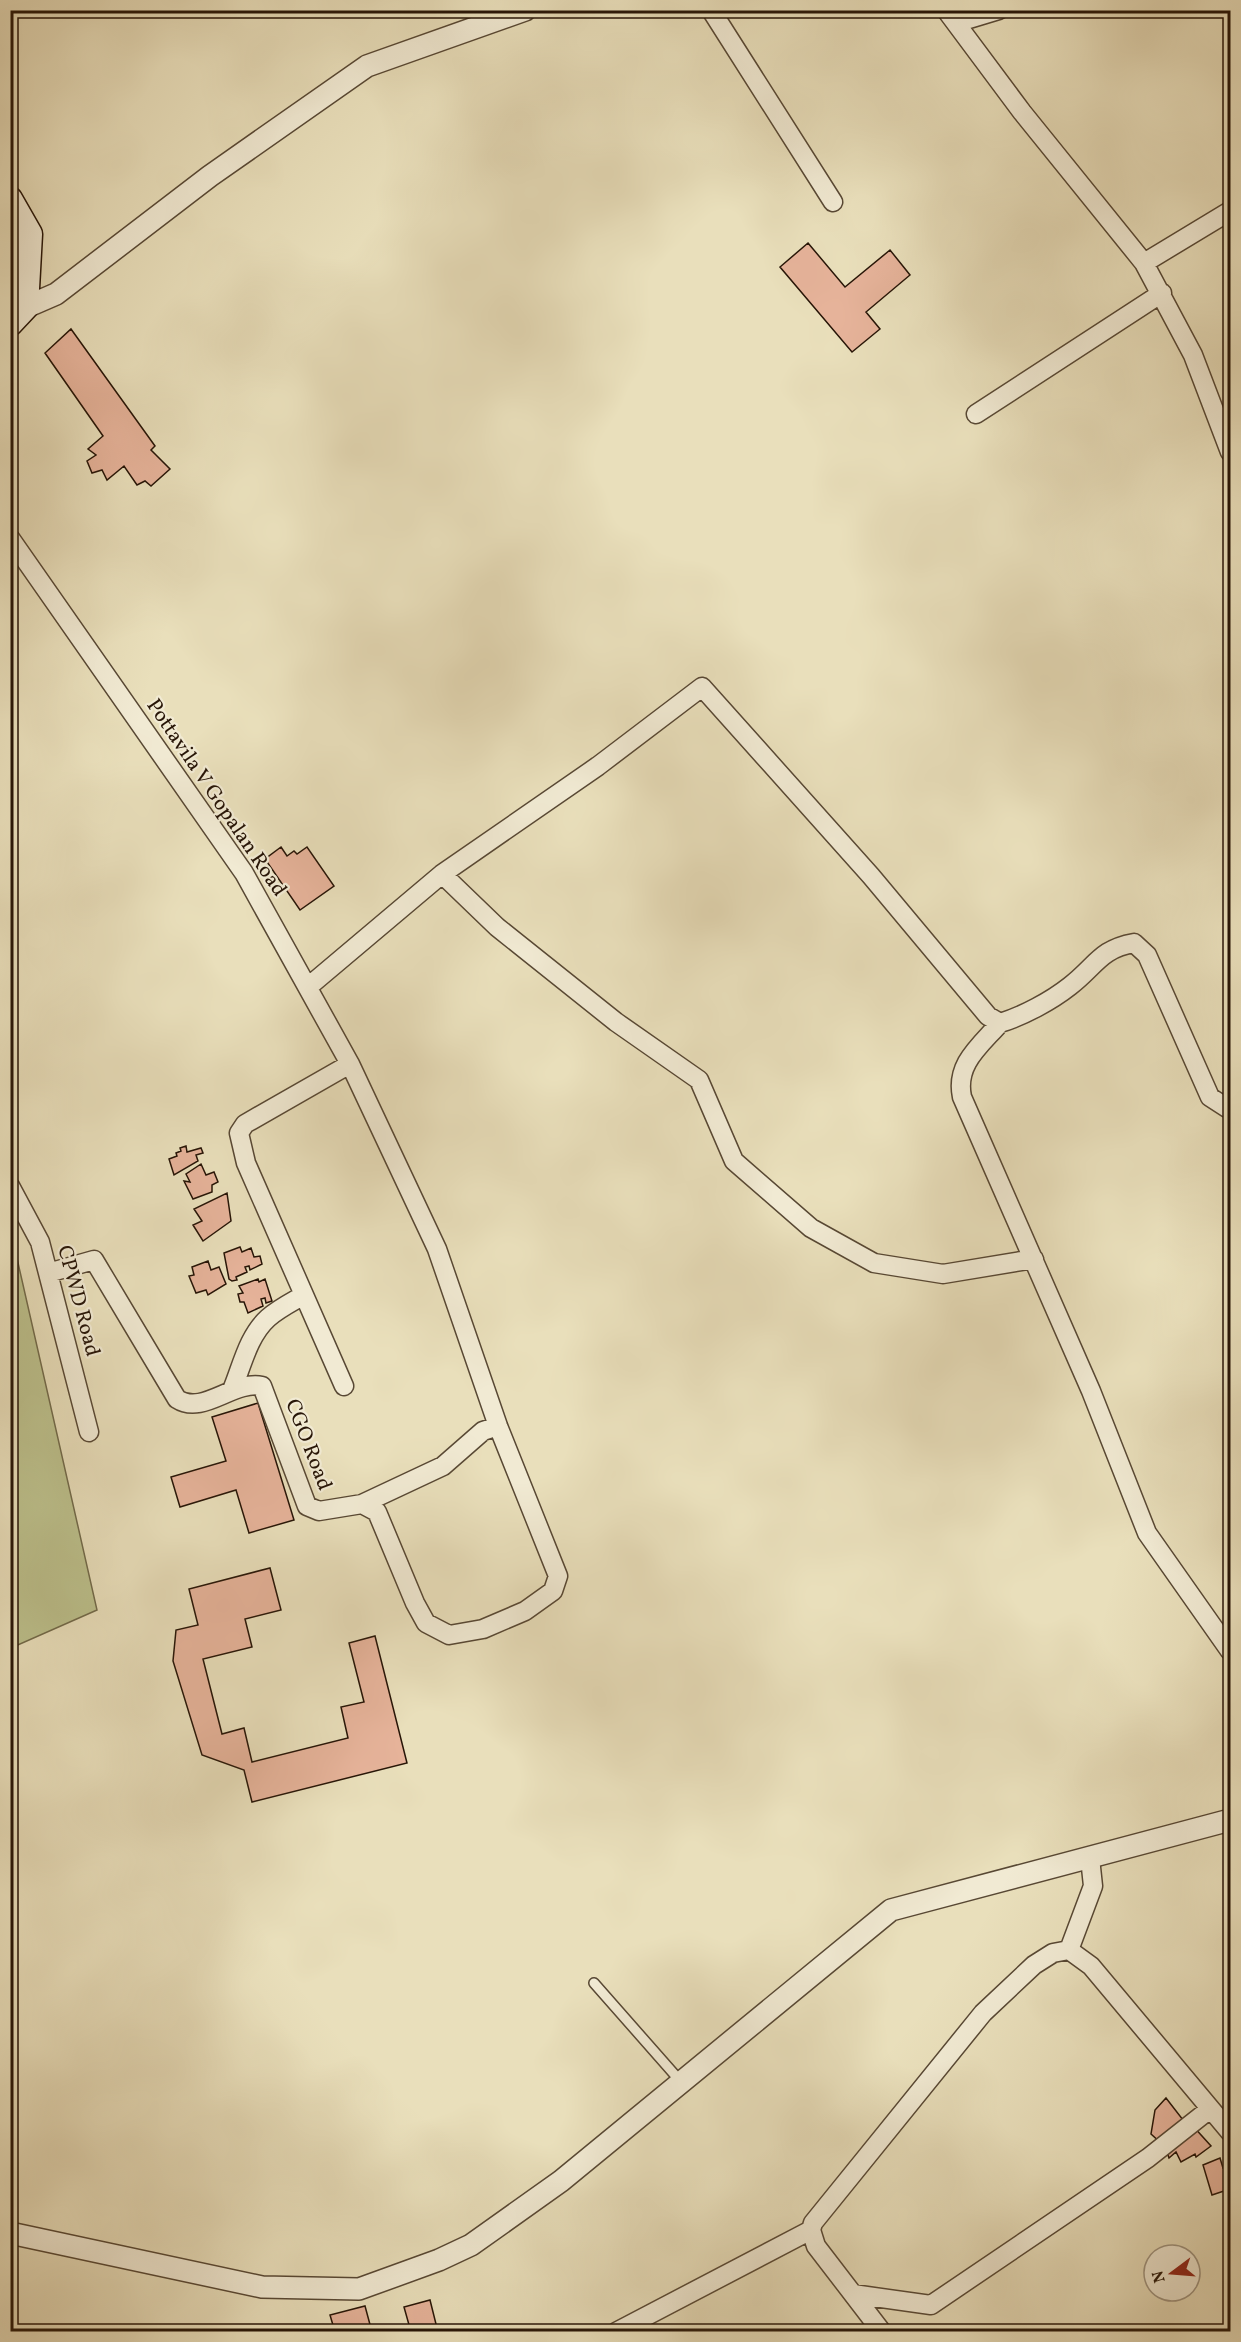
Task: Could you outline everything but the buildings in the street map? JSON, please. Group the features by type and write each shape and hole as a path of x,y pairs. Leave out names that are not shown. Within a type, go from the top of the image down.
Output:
{"main road":[{"path":"10,200 30,234 18,315"}],"street":[{"path":"18,315 56,294 210,176 367,66 525,10"},
{"path":"711,10 833,202"},
{"path":"999,10 951,17 1022,112 1144,263 1193,355 1230,452"},
{"path":"1144,263 1230,210"},
{"path":"976,414 1161,293"},
{"name":"Pottavila V Gopalan Road","path":"10,538 244,873 350,1064 437,1249 498,1426 558,1576"},
{"path":"308,987 442,874 598,766 702,687 871,876 988,1016 1000,1023"},
{"path":"442,874 497,927 598,1008 699,1080 734,1161 811,1228 874,1263 943,1274 1034,1259"},
{"path":"1230,1106 1227,1108 1210,1097 1147,955 1134,943 1113,947 1069,987 1012,1019 1000,1023 965,1064 959,1084 962,1097 1034,1259 1148,1533 1230,1651"},
{"path":"344,1386 246,1163 238,1134 245,1124 350,1064"},
{"name":"CPWD Road","path":"10,1186 40,1242 89,1431"},
{"name":"CGO Road","path":"48,1274 94,1260 177,1399 186,1405 199,1404 232,1389 251,1384 262,1386 307,1506 319,1511 362,1504 377,1512 415,1603 426,1623 449,1635 483,1629 525,1611 553,1591 558,1576"},
{"path":"232,1389 247,1350 261,1325 269,1316 304,1295"},
{"path":"362,1504 443,1466 483,1431 498,1426"},
{"path":"10,2233 262,2287 359,2289 439,2260 471,2245 561,2181 891,1910 1230,1820"},
{"path":"1069,1950 1092,1886 1090,1858"},
{"path":"616,2331 811,2230 819,2213 983,2013 1034,1965 1053,1953 1069,1950 1091,1966 1230,2132"},
{"path":"853,2294 931,2305 1148,2158 1210,2109"},
{"path":"811,2230 816,2246 882,2331"}],"lane":[{"path":"594,1983 682,2083"}],"green space":[{"path":"11,1232 97,1610 10,1648"}]}
